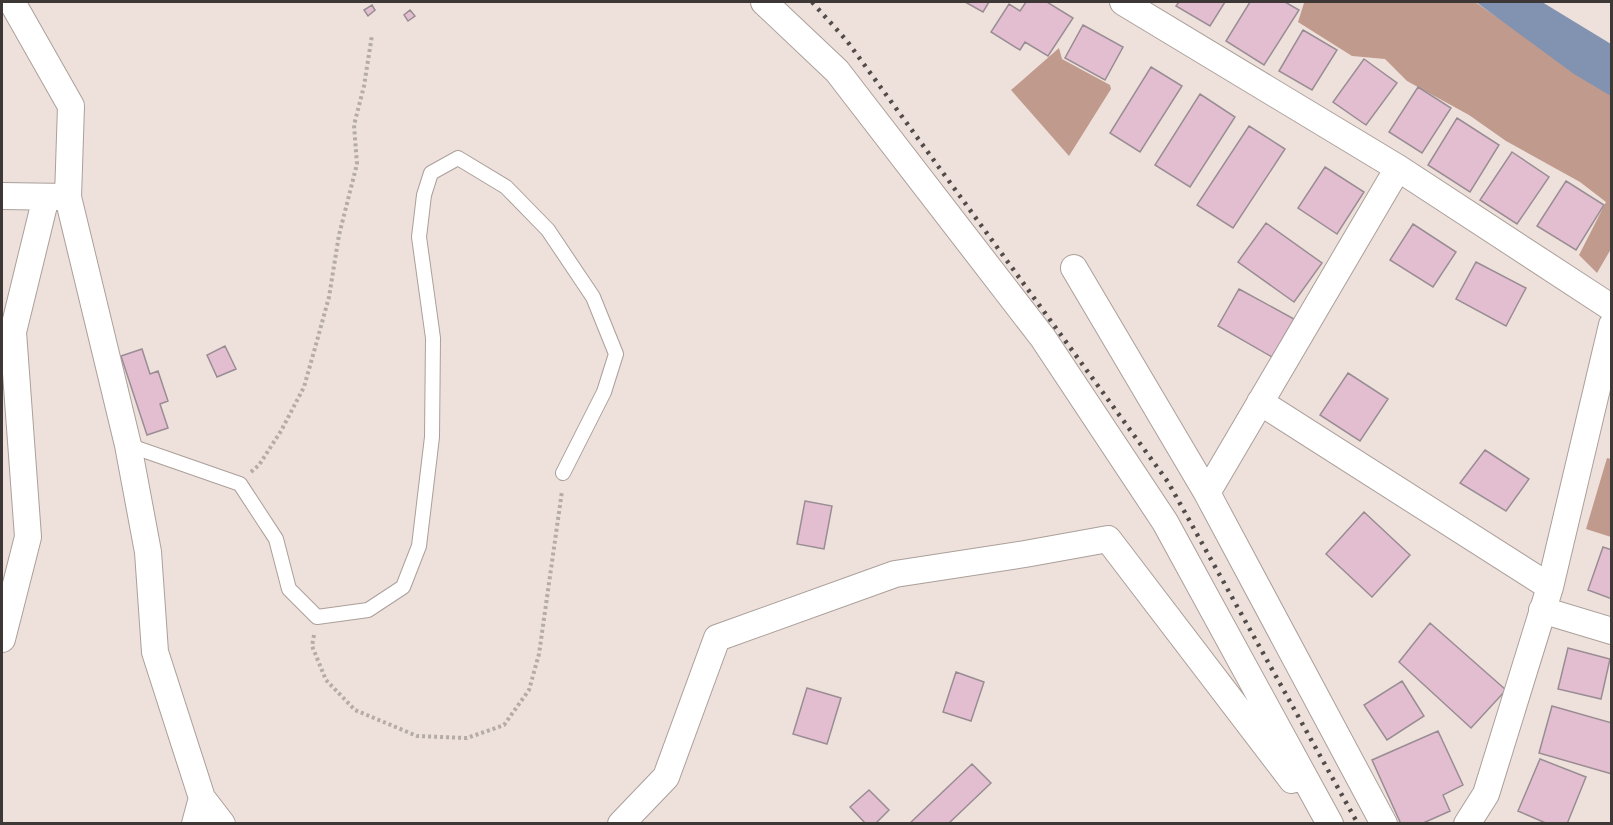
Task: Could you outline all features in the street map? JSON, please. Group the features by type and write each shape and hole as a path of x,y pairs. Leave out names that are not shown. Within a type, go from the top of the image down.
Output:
{"street":[{"path":"2,639 28,537 13,332 57,197 71,106 12,2"},
{"path":"764,2 837,71 1043,338 1165,522 1330,824"},
{"path":"1123,2 1398,168 1611,308"},
{"path":"1207,493 1398,168"},
{"path":"2,196 57,197"},
{"path":"57,197 128,445 148,552 155,652 202,798 222,824"},
{"path":"1074,268 1207,493 1384,824"},
{"path":"1467,824 1486,794 1546,599 1611,325"},
{"path":"1260,402 1546,599 1611,631"},
{"path":"621,824 666,777 717,638 895,573 1108,539 1325,824"},
{"path":"195,824 202,798"}],"lane":[{"path":"128,445 240,484 276,539 289,589 317,617 368,610 403,587 419,546 432,437 433,349 419,237 424,195 430,173 458,158 506,187 548,230 593,297 616,354 604,392 563,473"}],"path":[{"path":"240,484 260,465 304,387 329,297 339,235 357,164 354,125 364,86 372,35"},
{"path":"317,617 312,646 326,680 356,710 417,736 467,738 504,724 529,690 540,654 563,473"}],"shaded area":[{"path":"1301,2 1475,2 1611,95 1611,249 1597,273 1579,255 1606,202 1580,182 1506,141 1469,115 1407,81 1385,59 1352,56 1298,22 1304,3"},
{"path":"1059,48 1062,59 1110,85 1111,89 1069,156 1011,90"},
{"path":"1607,458 1611,459 1611,537 1586,529"}],"water":[{"path":"1476,2 1542,2 1611,44 1611,96 1574,74"}],"building":[{"path":"965,2 989,2 983,12"},
{"path":"1026,2 1047,2 1073,18 1048,56 1025,42 1020,50 991,32 1009,4 1020,11"},
{"path":"1179,2 1225,2 1210,26 1176,6"},
{"path":"1250,2 1285,2 1299,10 1264,65 1226,41"},
{"path":"372,5 375,10 368,16 364,10"},
{"path":"410,10 415,16 408,21 404,15"},
{"path":"1083,25 1123,47 1105,80 1065,58"},
{"path":"1303,30 1337,50 1312,90 1279,71"},
{"path":"1364,59 1397,83 1366,125 1333,102"},
{"path":"1151,67 1182,86 1140,152 1110,133"},
{"path":"1418,87 1451,108 1422,153 1389,132"},
{"path":"1200,94 1235,117 1190,187 1155,165"},
{"path":"1457,118 1499,145 1470,192 1428,165"},
{"path":"1249,126 1285,149 1233,228 1197,205"},
{"path":"1512,152 1549,177 1517,224 1480,200"},
{"path":"1325,167 1364,192 1337,234 1298,208"},
{"path":"1566,181 1604,205 1576,250 1537,226"},
{"path":"1266,223 1322,263 1294,302 1238,262"},
{"path":"1413,224 1456,252 1433,287 1390,260"},
{"path":"1476,262 1526,288 1506,326 1456,299"},
{"path":"1239,289 1294,319 1272,357 1218,326"},
{"path":"225,346 236,369 217,377 207,355"},
{"path":"142,349 150,374 158,371 168,401 160,404 168,428 147,435 121,356"},
{"path":"1348,373 1388,399 1360,441 1320,415"},
{"path":"1485,450 1529,479 1506,511 1460,483"},
{"path":"805,501 832,506 824,549 797,544"},
{"path":"1364,512 1410,555 1372,597 1326,554"},
{"path":"1603,547 1612,550 1612,599 1588,590"},
{"path":"1430,623 1506,690 1471,728 1399,662"},
{"path":"1568,648 1610,659 1601,699 1558,689"},
{"path":"956,672 984,682 971,721 943,712"},
{"path":"1402,681 1424,716 1387,740 1364,705"},
{"path":"807,688 841,698 827,744 793,734"},
{"path":"1552,706 1612,723 1612,774 1539,753"},
{"path":"1438,731 1463,785 1443,795 1450,811 1421,824 1401,824 1372,760"},
{"path":"1540,759 1586,777 1567,824 1548,824 1518,811"},
{"path":"972,764 991,783 948,824 909,824"},
{"path":"869,790 889,810 875,824 866,824 850,807"}],"railway":[{"path":"812,2 847,41 1168,482 1358,824"}]}
